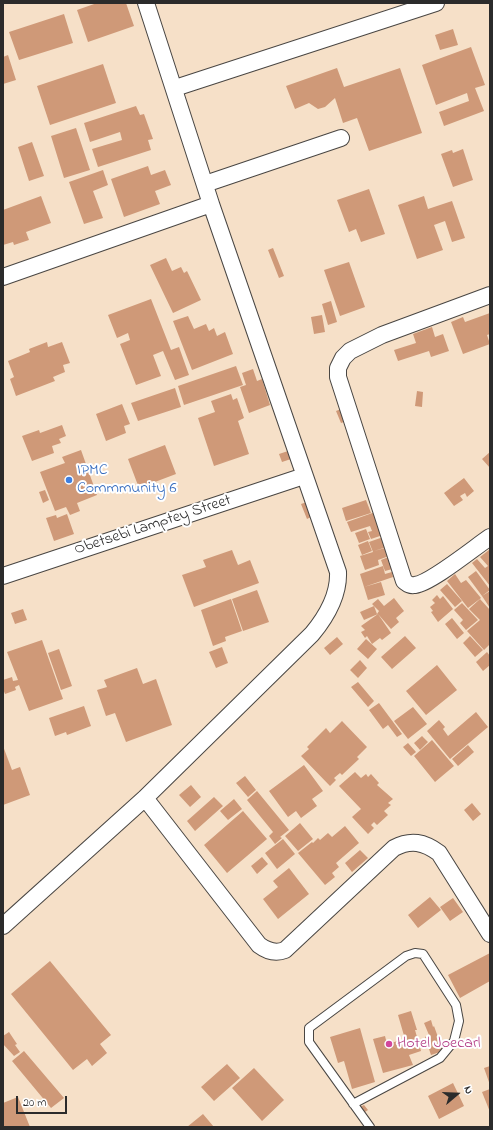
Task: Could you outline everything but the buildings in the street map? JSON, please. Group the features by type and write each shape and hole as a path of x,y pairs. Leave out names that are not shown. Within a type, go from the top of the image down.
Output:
{"street":[{"path":"3,926 145,798 312,634 328,610 337,586 338,572 211,204 175,88 146,3"},
{"path":"175,88 436,3"},
{"path":"205,184 342,138"},
{"path":"3,277 211,204"},
{"path":"490,295 382,335 350,350 343,358 338,368 338,377 404,581 410,585 414,585 429,580 490,537"},
{"name":"Obetsebi Lamptey Street","path":"3,576 304,476"},
{"path":"145,798 259,945 268,950 277,952 285,950 394,848 412,842 419,842 429,846 439,853 490,934"}],"lane":[{"path":"353,1104 440,1058 454,1041 459,1021 456,1005 423,954 415,953 406,956 309,1028 309,1042 353,1104 370,1127"}],"place":[{"name":"IPMC Commmunity 6","path":"69,480"},
{"name":"Hotel Joecarl","path":"389,1044"}]}
